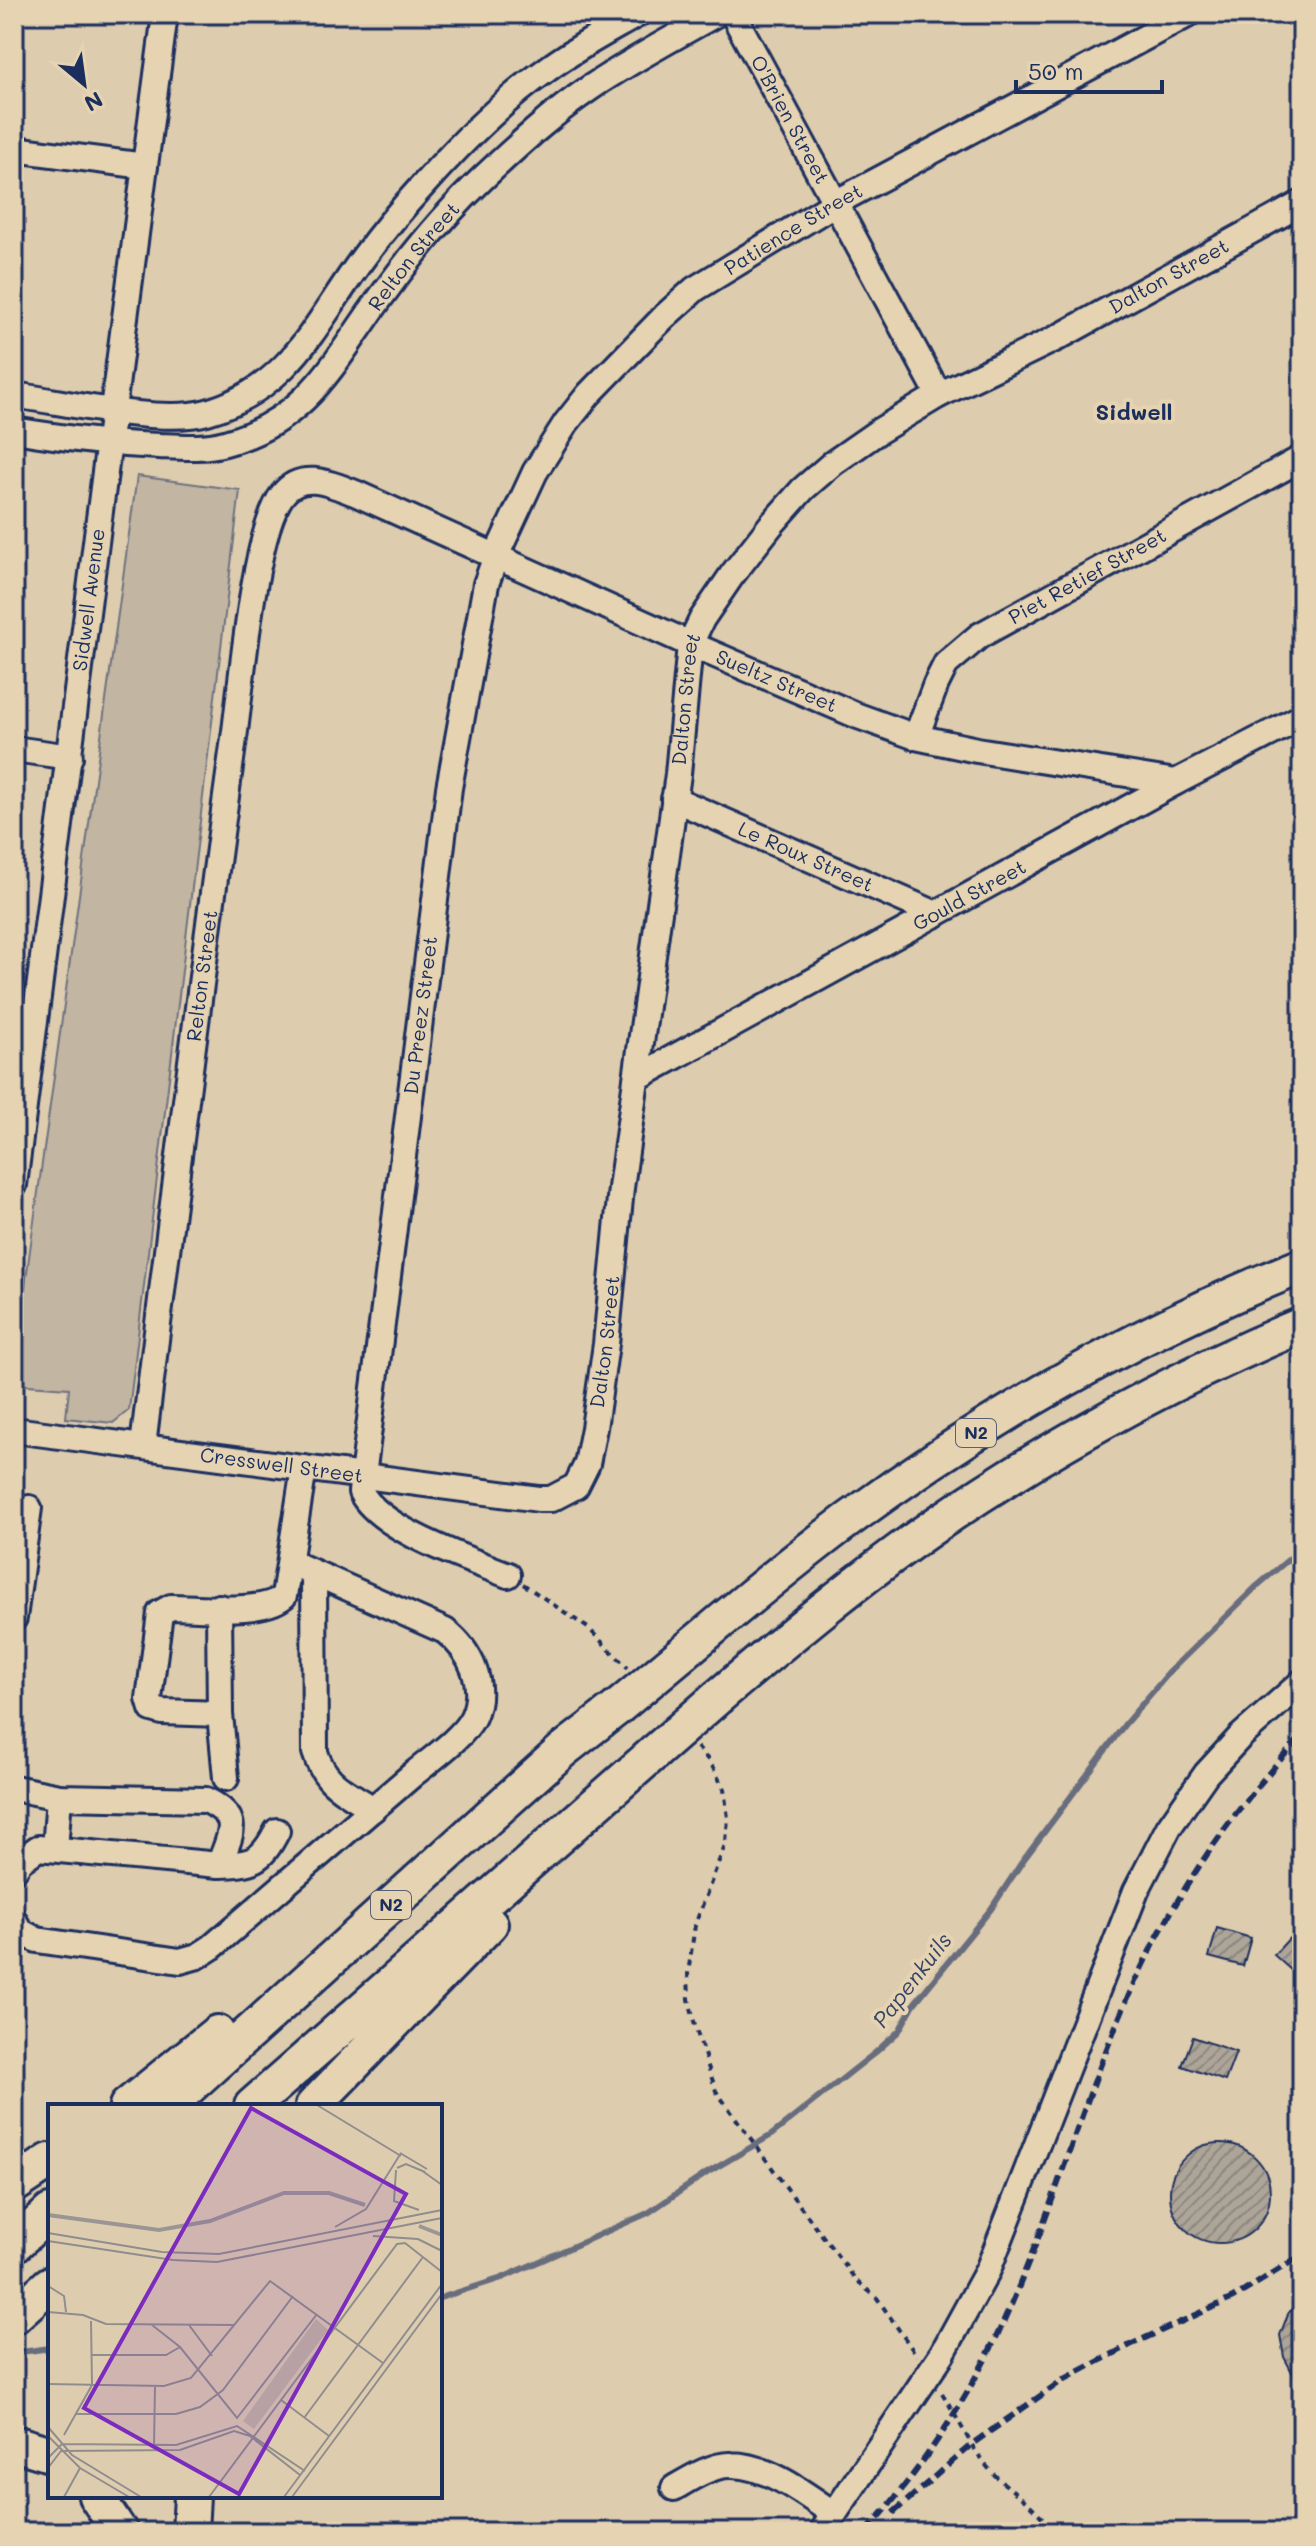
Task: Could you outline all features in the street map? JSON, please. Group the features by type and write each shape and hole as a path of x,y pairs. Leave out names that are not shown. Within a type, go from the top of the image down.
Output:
{"highway":[{"name":"N2","path":"170,2104 563,1750 849,1519 979,1430 1040,1393 1169,1324 1302,1266"},
{"path":"254,2104 719,1696 815,1616 932,1528 996,1485 1125,1410 1221,1361 1302,1325"},
{"path":"129,2104 563,1750"},
{"path":"315,2104 650,1757"},
{"path":"14,2185 48,2162"},
{"path":"14,2245 48,2214"},
{"path":"14,2316 48,2286"},
{"path":"14,2443 48,2453"},
{"path":"97,2498 120,2532"},
{"path":"190,2532 192,2498"}],"street":[{"name":"Sidwell Avenue","path":"14,1185 70,757 111,409 165,14"},
{"name":"Relton Street","path":"111,409 182,416 206,412 258,389 284,370 306,345 362,259 388,226 479,127 544,71 638,14"},
{"name":"Relton Street","path":"107,444 190,448 225,443 293,411 323,382 419,246 482,179 556,113 588,90 716,14"},
{"name":"O'Brien Street","path":"733,14 939,395"},
{"name":"Patience Street","path":"496,556 535,472 566,423 633,348 695,289 837,202 1189,14"},
{"path":"14,149 145,166"},
{"name":"Dalton Street","path":"551,1499 576,1486 587,1464 606,1344 621,1188 674,799 690,644 702,619 732,575 803,489 833,463 939,395 1057,338 1302,203"},
{"path":"14,395 111,409"},
{"path":"14,430 107,444"},
{"name":"Piet Retief Street","path":"916,737 946,664 979,636 1302,458"},
{"name":"Sueltz Street","path":"274,509 290,487 301,481 312,479 328,483 408,515 690,644 858,716 916,737 977,750 1176,782"},
{"name":"Relton Street","path":"143,1446 235,729 256,583 274,509"},
{"name":"Du Preez Street","path":"362,1476 449,788 479,613 496,556"},
{"name":"Gould Street","path":"638,1077 1176,782 1302,717"},
{"path":"14,749 70,757"},
{"name":"Le Roux Street","path":"674,799 936,914"},
{"name":"Cresswell Street","path":"14,1430 551,1499"},
{"path":"220,1714 152,1709 149,1699 160,1613 171,1607 261,1607 276,1604 284,1596 304,1468"},
{"path":"362,1476 361,1492 367,1504 391,1523 508,1575"},
{"path":"14,1618 16,1582 29,1508"},
{"path":"14,1920 20,1931 37,1940 180,1961 189,1959 212,1947 471,1720 479,1698 477,1677 468,1656 456,1640 445,1631 290,1562"},
{"path":"314,1573 315,1752 320,1770 334,1784 373,1809"},
{"path":"219,1607 220,1714 226,1778"},
{"path":"674,2488 717,2467 731,2465 762,2472 779,2480 828,2523 942,2354 988,2270 1136,1891 1169,1827 1206,1774 1240,1737 1302,1682"},
{"path":"14,1788 59,1797 206,1800 221,1808 231,1819 232,1830 219,1865"},
{"path":"55,1849 59,1797"},
{"path":"14,1870 20,1861 38,1848 219,1865 257,1860 268,1849 277,1831"}],"path":[{"path":"508,1575 552,1601 588,1628 628,1668"},
{"path":"696,1745 710,1762 724,1789 728,1818 726,1842 695,1925 688,1974 689,1999 716,2091 794,2198"}],"shaded area":[{"path":"137,476 240,490 129,1410 113,1423 66,1418 69,1388 14,1384 14,1366"}],"building":[{"path":"1302,1924 1302,1980 1274,1955"},
{"path":"1217,1928 1251,1938 1243,1966 1209,1957"},
{"path":"1193,2037 1236,2052 1225,2081 1182,2066"},
{"path":"1220,2143 1239,2147 1255,2158 1266,2174 1270,2193 1266,2212 1255,2228 1239,2239 1220,2243 1201,2239 1185,2228 1174,2212 1170,2193 1174,2174 1185,2158 1201,2147"},
{"path":"1302,2296 1302,2391 1284,2357 1280,2335 1288,2314"}],"waterway":[{"name":"Papenkuils","path":"442,2297 502,2278 648,2213 770,2136 876,2052 899,2031 914,2004 991,1909 1022,1862 1125,1724 1173,1668 1257,1586 1302,1548"},
{"name":"Papenkuils","path":"14,2353 48,2348"}],"railway":[{"path":"866,2532 933,2446 989,2352 1034,2249 1117,2023 1167,1918 1229,1823 1302,1736"},
{"path":"893,2513 972,2444 1063,2380 1130,2345 1233,2298 1302,2255"}],"district":[{"name":"Sidwell","path":"1134,412"}]}
